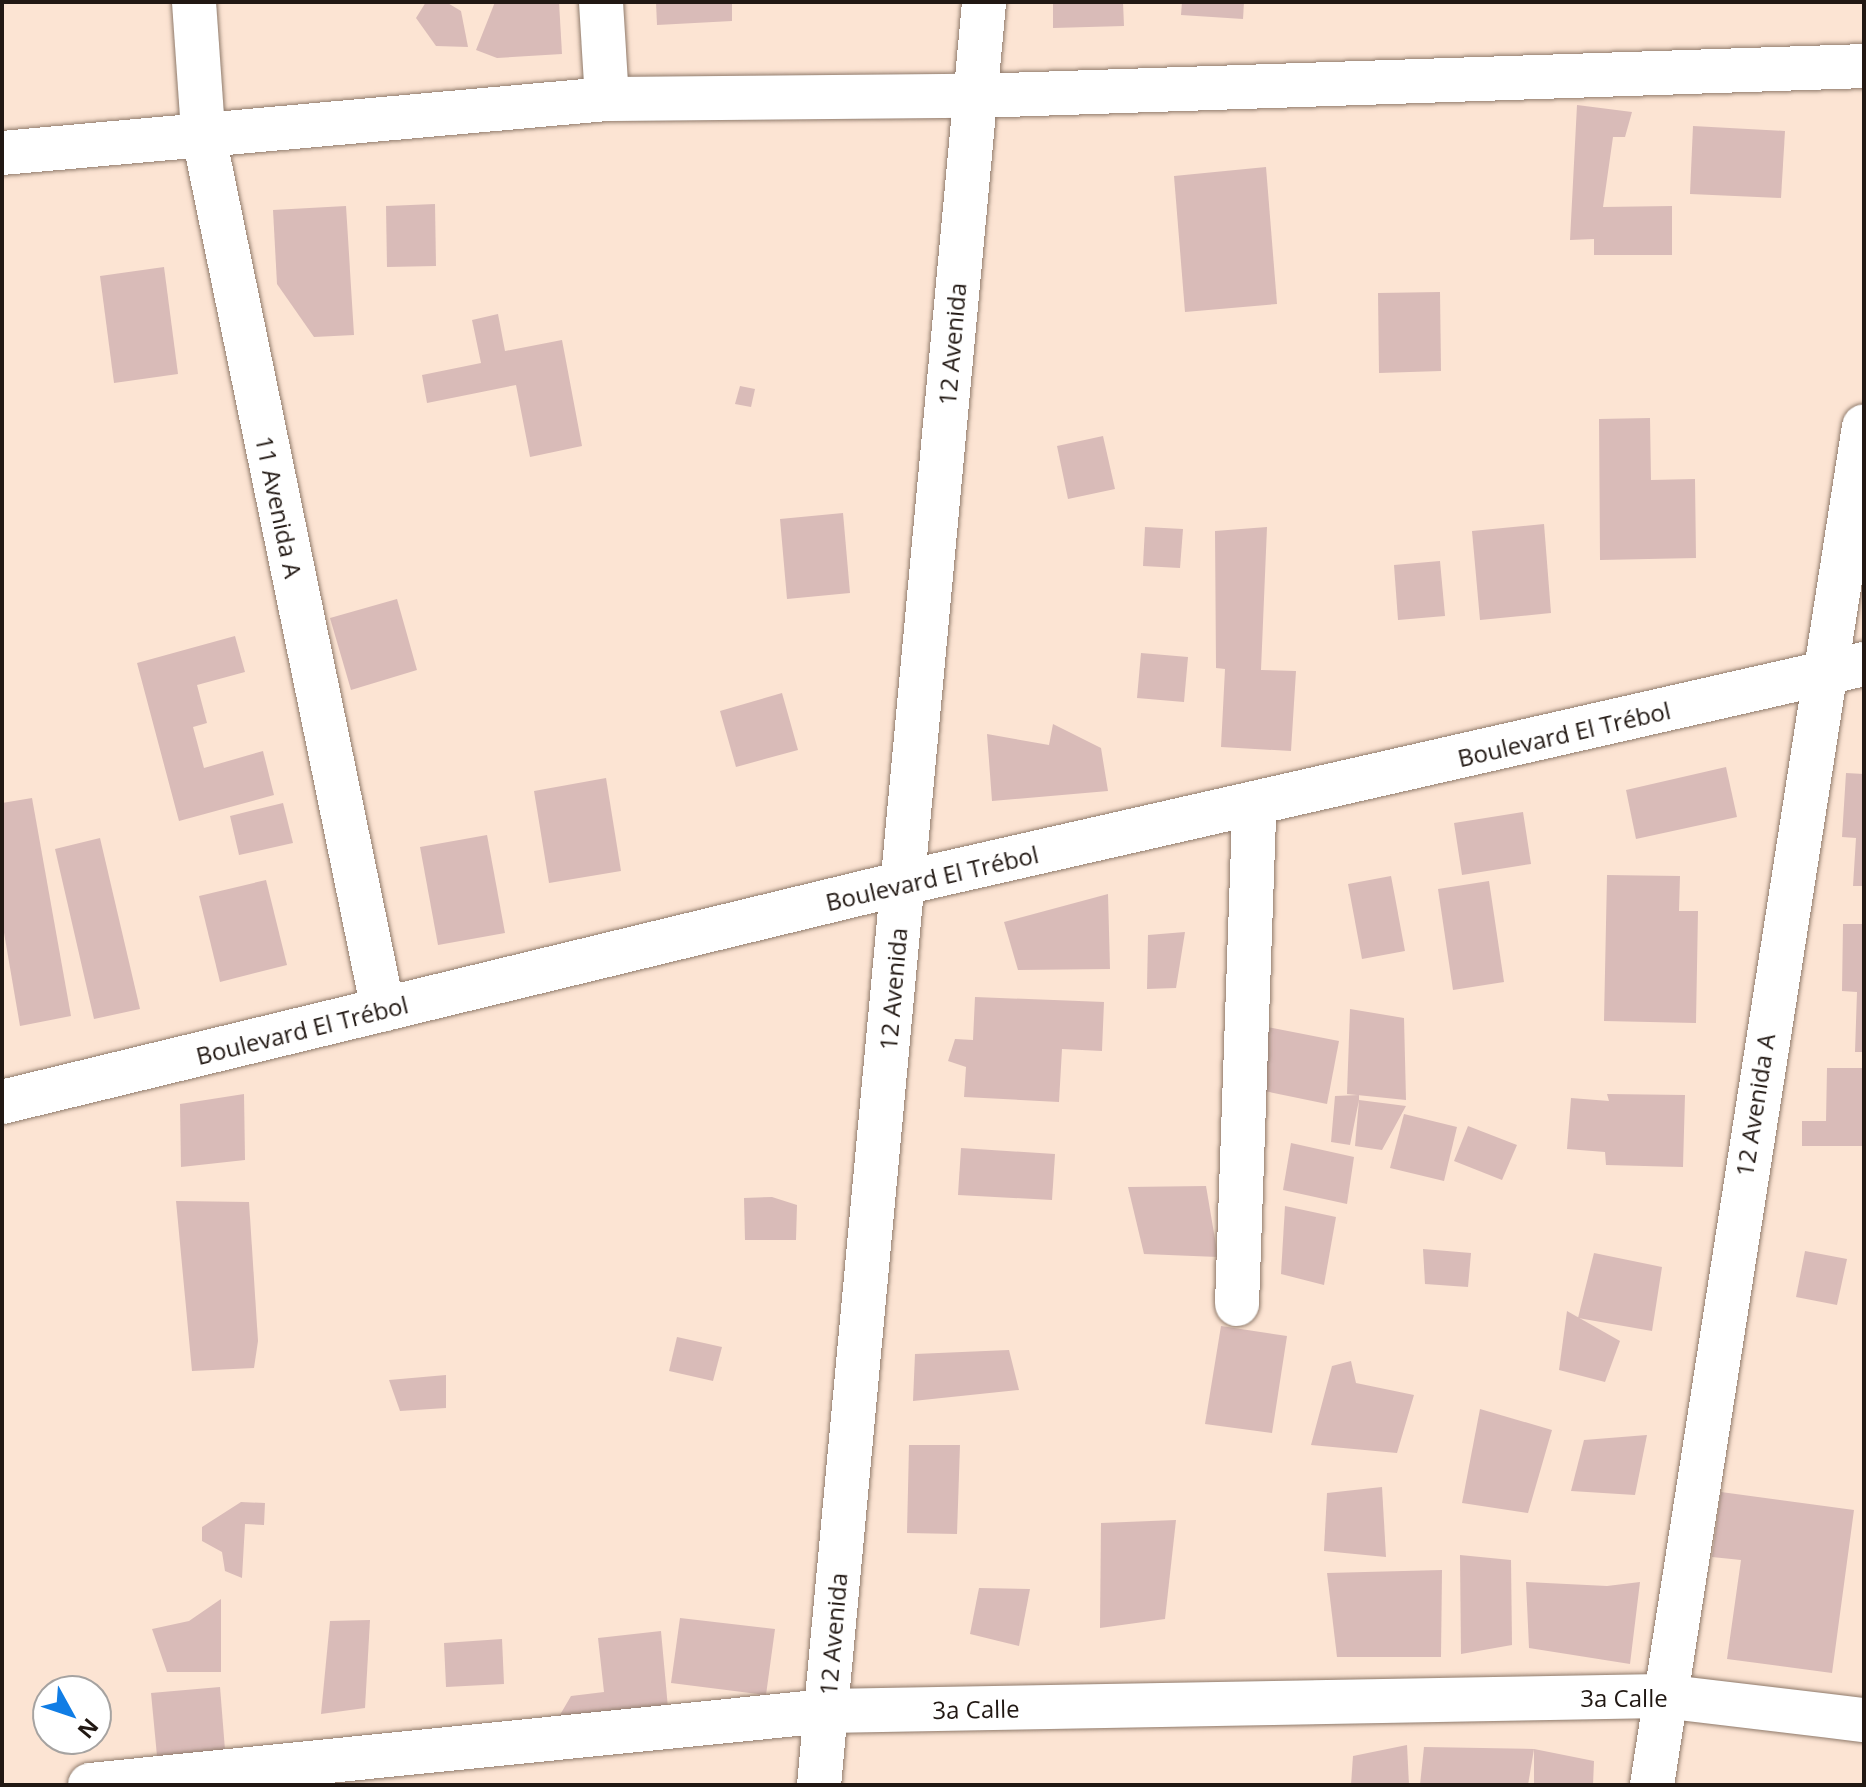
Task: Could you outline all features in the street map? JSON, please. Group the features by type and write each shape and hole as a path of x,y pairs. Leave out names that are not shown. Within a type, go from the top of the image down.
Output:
{"street":[{"name":"11 Avenida A","path":"194,2 203,132 383,1010"},
{"path":"601,2 607,99"},
{"name":"12 Avenida","path":"819,1785 984,2"},
{"path":"2,153 203,132 607,99 975,96 1864,66"},
{"name":"12 Avenida A","path":"1652,1785 1662,1696 1822,674 1864,426"},
{"name":"Boulevard El Trébol","path":"2,1102 903,883 1254,807 1864,664"},
{"path":"1237,1304 1254,807"},
{"name":"3a Calle","path":"90,1785 826,1711 1662,1696 1864,1720"}],"building":[{"path":"426,2 446,2 461,11 468,47 436,46 416,18"},
{"path":"495,2 559,2 562,54 497,58 476,50"},
{"path":"656,2 732,2 732,21 657,25"},
{"path":"1053,2 1123,2 1124,26 1053,28"},
{"path":"1182,2 1244,2 1243,19 1181,15"},
{"path":"1577,105 1632,112 1625,137 1613,137 1603,207 1672,206 1672,255 1594,255 1594,239 1570,240"},
{"path":"1693,126 1785,131 1781,198 1690,194"},
{"path":"1266,167 1277,304 1185,312 1174,176"},
{"path":"435,204 436,266 387,267 386,206"},
{"path":"346,206 354,335 314,337 277,284 273,210"},
{"path":"164,267 178,374 114,383 100,276"},
{"path":"1440,292 1441,371 1379,373 1378,293"},
{"path":"498,314 505,351 562,340 582,446 530,457 516,385 427,403 422,375 481,363 472,320"},
{"path":"740,386 755,389 751,407 735,404"},
{"path":"1650,418 1651,480 1695,479 1696,558 1600,560 1599,419"},
{"path":"1103,436 1115,489 1068,499 1057,446"},
{"path":"843,513 850,593 787,599 780,519"},
{"path":"1544,524 1551,613 1480,620 1472,531"},
{"path":"1145,527 1183,529 1180,568 1143,566"},
{"path":"1267,527 1261,670 1296,671 1291,751 1221,747 1225,669 1216,668 1215,531"},
{"path":"1440,561 1445,616 1398,620 1394,565"},
{"path":"397,599 417,670 351,690 330,618"},
{"path":"235,636 245,672 197,685 207,723 193,727 204,768 263,751 274,795 179,821 137,663"},
{"path":"1141,653 1188,657 1184,702 1137,698"},
{"path":"782,693 798,750 736,767 720,711"},
{"path":"1053,724 1101,748 1108,791 992,801 987,734 1049,745"},
{"path":"1726,767 1737,817 1636,839 1626,790"},
{"path":"1846,773 1864,774 1864,886 1853,886 1856,838 1842,837"},
{"path":"606,778 621,871 549,883 534,791"},
{"path":"32,798 71,1016 20,1026 2,921 2,803"},
{"path":"283,803 293,843 239,855 230,816"},
{"path":"1523,812 1531,864 1462,875 1454,823"},
{"path":"487,835 505,933 438,945 420,847"},
{"path":"100,838 140,1009 94,1019 55,849"},
{"path":"1607,875 1680,876 1679,911 1698,911 1696,1023 1604,1021"},
{"path":"1391,876 1405,951 1362,959 1348,884"},
{"path":"266,880 287,965 220,982 199,896"},
{"path":"1489,881 1504,982 1453,990 1438,889"},
{"path":"1108,894 1110,969 1018,970 1004,922"},
{"path":"1843,924 1864,924 1864,1052 1855,1052 1857,992 1842,991"},
{"path":"1185,932 1176,988 1147,989 1148,935"},
{"path":"975,997 1104,1002 1102,1051 1062,1049 1059,1102 964,1097 966,1067 948,1061 955,1039 973,1040"},
{"path":"1350,1009 1404,1018 1406,1100 1347,1094"},
{"path":"1267,1027 1339,1041 1327,1104 1255,1089"},
{"path":"1827,1068 1864,1068 1864,1146 1802,1146 1802,1121 1826,1121"},
{"path":"244,1094 245,1160 181,1167 180,1104"},
{"path":"1607,1094 1685,1095 1683,1167 1606,1165 1605,1152 1567,1149 1571,1098 1609,1101"},
{"path":"1359,1095 1350,1145 1331,1142 1335,1096"},
{"path":"1359,1100 1406,1106 1382,1150 1355,1146"},
{"path":"1404,1114 1457,1127 1444,1181 1390,1168"},
{"path":"1468,1126 1517,1145 1502,1180 1454,1161"},
{"path":"1291,1143 1354,1157 1347,1204 1283,1190"},
{"path":"961,1148 1055,1154 1052,1200 958,1195"},
{"path":"1206,1186 1218,1257 1144,1254 1128,1187"},
{"path":"772,1197 797,1205 796,1240 745,1240 744,1198"},
{"path":"176,1201 249,1202 258,1341 254,1368 192,1371"},
{"path":"1285,1206 1336,1217 1324,1285 1281,1274"},
{"path":"1423,1249 1471,1253 1468,1287 1425,1284"},
{"path":"1805,1251 1847,1259 1837,1305 1796,1297"},
{"path":"1594,1253 1662,1267 1652,1331 1578,1318"},
{"path":"1567,1311 1620,1341 1605,1382 1559,1370"},
{"path":"1221,1326 1287,1336 1272,1433 1205,1424"},
{"path":"677,1337 722,1347 713,1381 669,1371"},
{"path":"1009,1350 1019,1390 913,1401 915,1354"},
{"path":"1351,1361 1356,1383 1414,1395 1397,1453 1311,1445 1332,1366"},
{"path":"446,1375 446,1408 400,1411 389,1380"},
{"path":"1480,1409 1552,1430 1528,1513 1462,1503"},
{"path":"1647,1435 1635,1495 1571,1491 1584,1440"},
{"path":"909,1445 960,1445 957,1534 907,1533"},
{"path":"1382,1487 1386,1557 1324,1551 1327,1493"},
{"path":"1721,1492 1854,1510 1832,1673 1727,1659 1741,1560 1712,1557"},
{"path":"241,1502 265,1503 264,1525 245,1524 242,1578 225,1571 222,1552 202,1541 202,1527"},
{"path":"1176,1520 1165,1619 1100,1628 1101,1523"},
{"path":"1460,1555 1511,1560 1512,1645 1461,1654"},
{"path":"1442,1570 1441,1657 1337,1657 1327,1573"},
{"path":"1526,1582 1607,1586 1640,1582 1630,1664 1529,1648"},
{"path":"979,1588 1030,1589 1019,1646 970,1634"},
{"path":"221,1599 221,1672 167,1672 152,1629 189,1621"},
{"path":"680,1618 775,1629 766,1695 671,1683"},
{"path":"370,1620 365,1708 321,1714 330,1621"},
{"path":"661,1631 668,1708 557,1720 571,1696 604,1692 598,1638"},
{"path":"502,1639 504,1684 446,1687 444,1643"},
{"path":"220,1687 225,1750 157,1756 151,1693"},
{"path":"1407,1745 1409,1785 1351,1785 1353,1756"},
{"path":"1424,1747 1534,1749 1528,1785 1420,1785"},
{"path":"1534,1749 1594,1761 1593,1785 1534,1785"}]}
